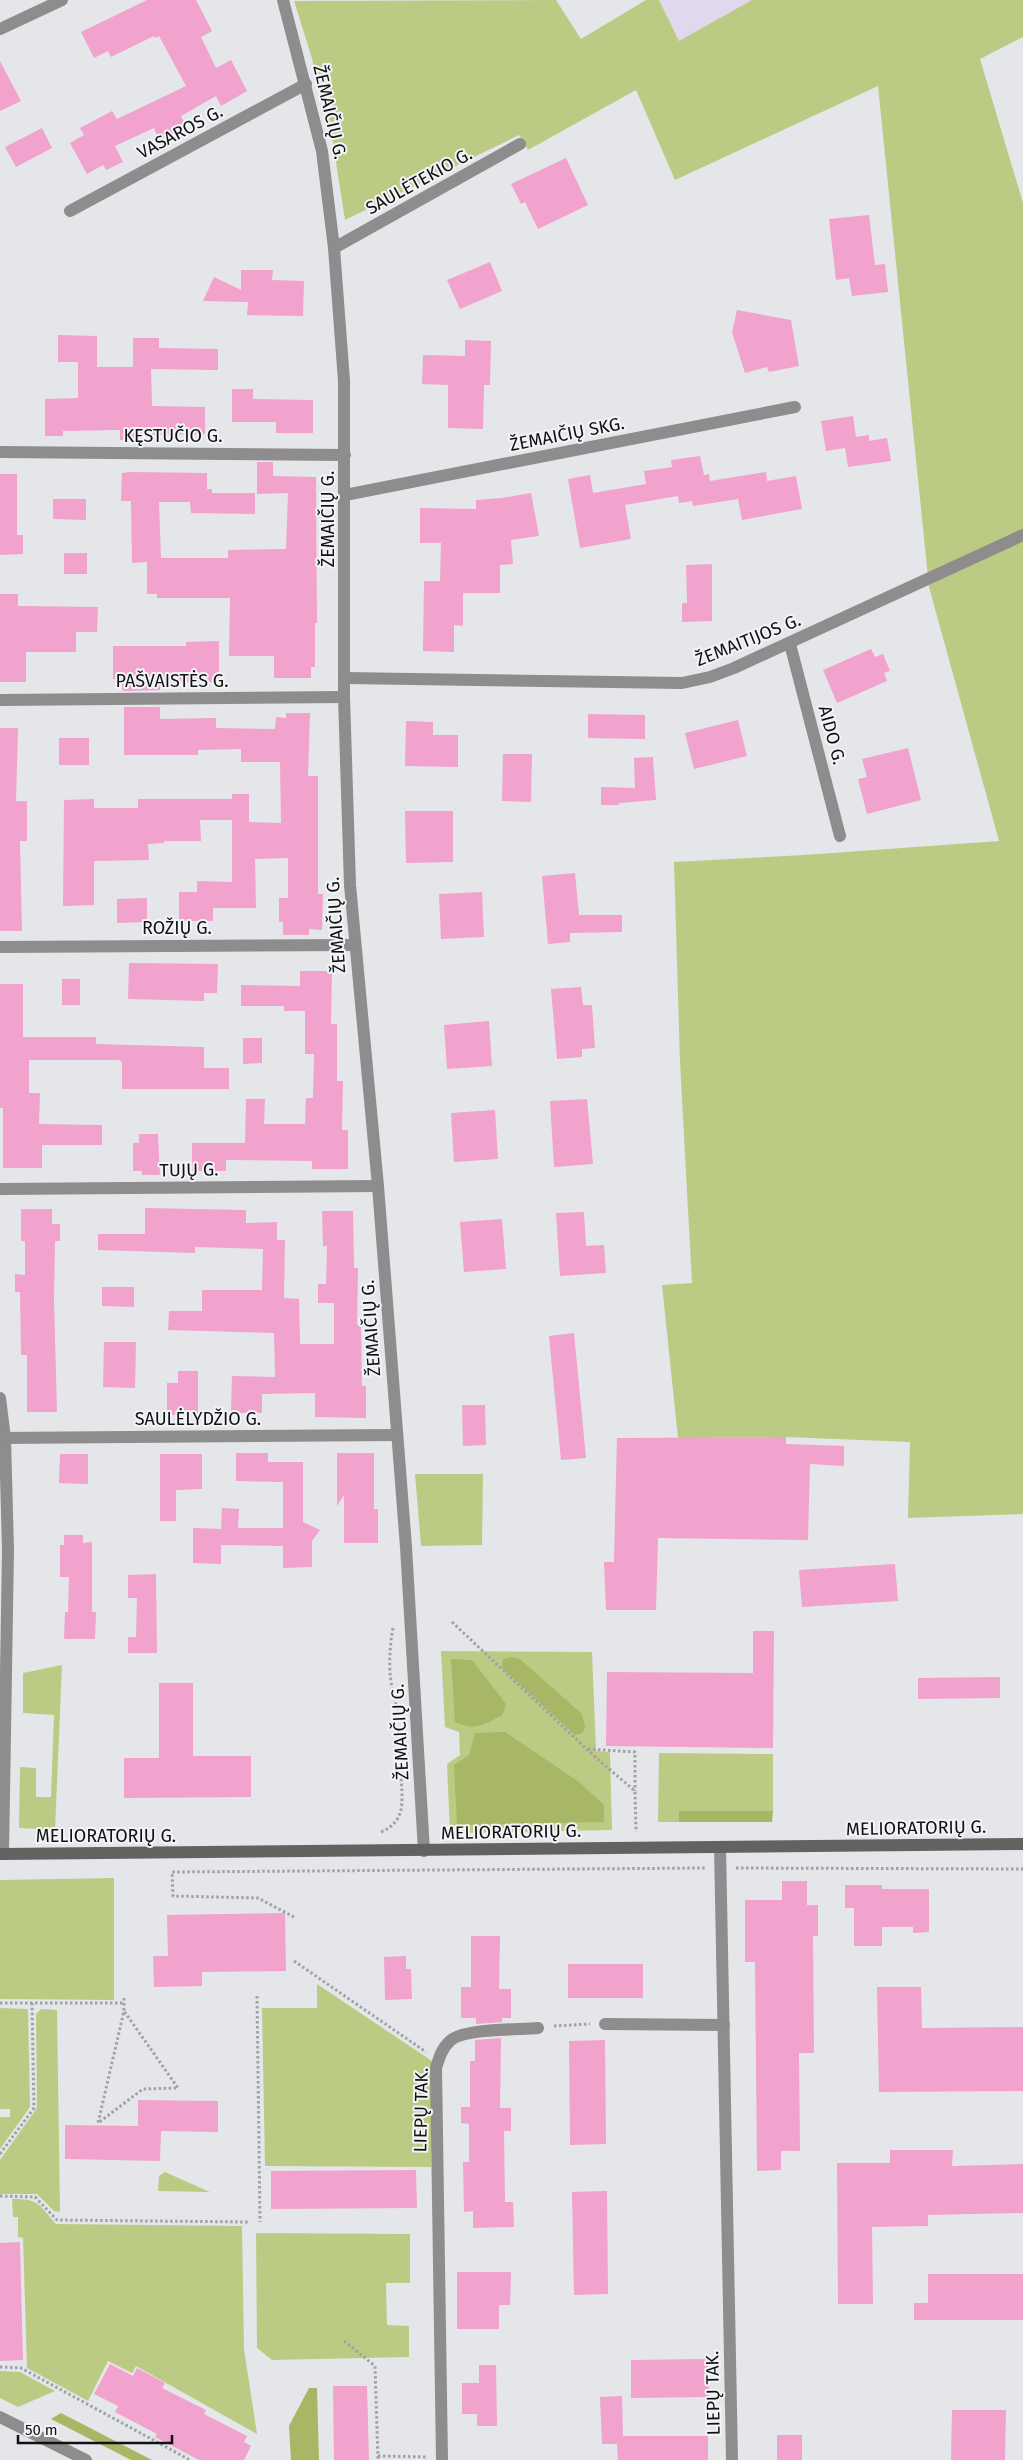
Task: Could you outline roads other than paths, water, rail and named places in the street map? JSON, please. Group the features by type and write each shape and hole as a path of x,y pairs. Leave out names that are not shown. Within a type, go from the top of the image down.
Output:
{"main road":[{"name":"MELIORATORIŲ G.","path":"2,1854 1023,1844"}],"street":[{"path":"0,29 62,0"},
{"name":"ŽEMAIČIŲ G.","path":"283,0 322,151 334,248 344,381 344,697 350,885 354,945 378,1186 411,1621 424,1851"},
{"name":"VASAROS G.","path":"70,211 306,84"},
{"name":"SAULĖTEKIO G.","path":"334,248 520,144"},
{"name":"ŽEMAIČIŲ SKG.","path":"345,495 795,407"},
{"name":"KĘSTUČIO G.","path":"0,452 345,455"},
{"name":"ŽEMAITIJOS G.","path":"345,678 682,683 710,677 790,644 1023,535"},
{"name":"AIDO G.","path":"790,644 840,836"},
{"name":"PAŠVAISTĖS G.","path":"0,700 344,697"},
{"name":"ROŽIŲ G.","path":"0,947 354,945"},
{"name":"TUJŲ G.","path":"0,1189 378,1186"},
{"path":"0,1398 8,1550 2,1854"},
{"name":"SAULĖLYDŽIO G.","path":"2,1438 397,1435"},
{"name":"LIEPŲ TAK.","path":"720,1847 732,2460"},
{"path":"606,2024 724,2025"},
{"name":"LIEPŲ TAK.","path":"442,2459 436,2068 441,2052 451,2039 465,2034 538,2028"},
{"path":"0,2417 86,2460"}]}
